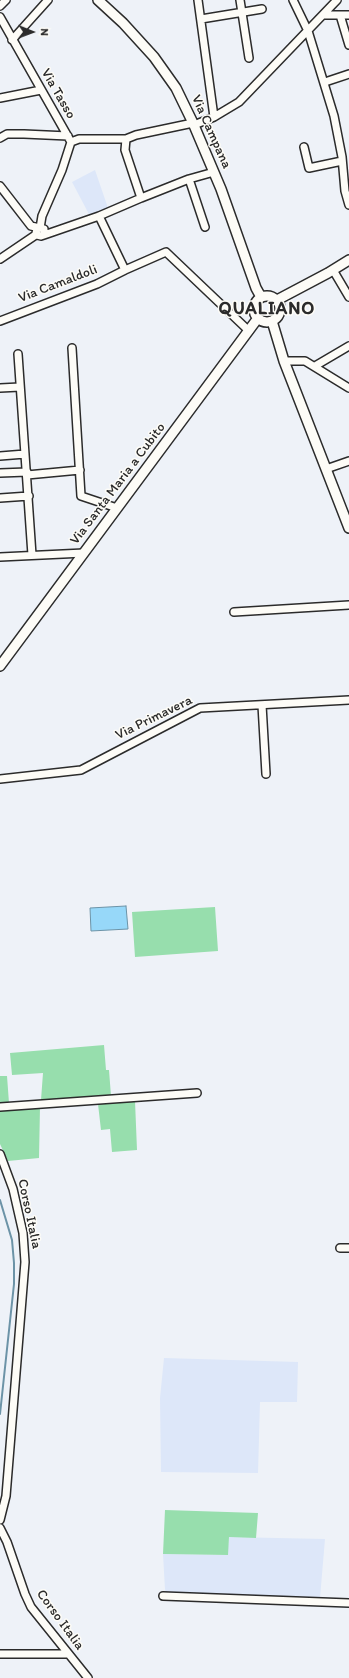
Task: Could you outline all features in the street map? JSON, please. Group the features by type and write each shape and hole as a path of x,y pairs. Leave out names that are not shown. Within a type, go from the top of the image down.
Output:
{"main road":[{"name":"Via Campana","path":"98,0 123,23 156,61 176,88 214,172 256,288 261,297"},
{"path":"277,300 349,260"},
{"path":"270,296 277,300 280,304 280,312 272,321 264,322 255,315 255,303 261,297 270,296"},
{"name":"Via Santa Maria a Cubito","path":"0,666 258,318"},
{"path":"272,321 284,361 349,528"}],"street":[{"path":"0,6 6,0"},
{"path":"12,40 48,0"},
{"path":"198,0 214,117"},
{"path":"240,0 248,58"},
{"path":"293,0 308,31 325,82 334,116 342,161 345,191 349,205"},
{"path":"0,138 7,134 24,134 70,139 126,139 136,135 193,124 214,117 239,102 337,0"},
{"path":"201,19 262,10"},
{"path":"323,15 349,15"},
{"path":"340,15 349,45"},
{"name":"Via Tasso","path":"0,17 70,139"},
{"path":"325,82 349,74"},
{"path":"0,98 41,90"},
{"path":"39,231 42,216 62,170 70,139"},
{"path":"126,139 125,150 141,198"},
{"path":"304,147 309,168 342,161"},
{"path":"0,259 39,231 100,216 189,179 214,172"},
{"path":"189,179 205,227"},
{"path":"0,186 25,220 39,231"},
{"path":"100,216 125,270"},
{"name":"Via Camaldoli","path":"0,321 97,284 166,252 249,330"},
{"path":"333,270 349,297"},
{"path":"315,366 349,346"},
{"path":"72,348 81,496 117,508"},
{"path":"18,354 32,555"},
{"path":"284,361 305,361 349,388"},
{"path":"0,388 20,387"},
{"path":"0,456 25,454"},
{"path":"326,469 349,460"},
{"path":"0,473 80,470"},
{"path":"0,498 29,496"},
{"path":"0,557 84,553"},
{"path":"234,612 349,605"},
{"name":"Via Primavera","path":"0,779 81,770 200,708 349,700"},
{"path":"262,705 266,774"},
{"path":"0,1106 197,1093"},
{"name":"Corso Italia","path":"0,1154 13,1190 23,1233 26,1262 6,1496 0,1520"},
{"path":"340,1248 349,1248"},
{"name":"Corso Italia","path":"0,1528 7,1542 31,1607 67,1654 88,1678"},
{"path":"163,1596 349,1603"},
{"path":"0,1654 67,1654"}],"shaded area":[{"path":"95,170 108,208 91,218 72,182"},
{"path":"164,1358 298,1362 297,1402 260,1402 258,1473 161,1472 160,1398"},
{"path":"229,1537 325,1539 320,1598 166,1593 163,1554 227,1555"}],"green space":[{"path":"215,907 218,951 135,957 132,912"},
{"path":"104,1045 106,1070 109,1070 111,1096 41,1100 43,1073 12,1075 10,1053"},
{"path":"0,1076 7,1076 9,1103 0,1104"},
{"path":"135,1101 137,1150 112,1152 110,1129 101,1130 98,1104"},
{"path":"40,1107 39,1158 8,1161 0,1144 0,1110"},
{"path":"165,1510 258,1513 256,1538 229,1537 228,1555 163,1554"}],"water":[{"path":"126,906 128,929 91,931 90,908"}],"waterway":[{"path":"0,1200 12,1240 14,1263 14,1284 0,1414"}],"district":[{"name":"QUALIANO","path":"267,309"}]}
